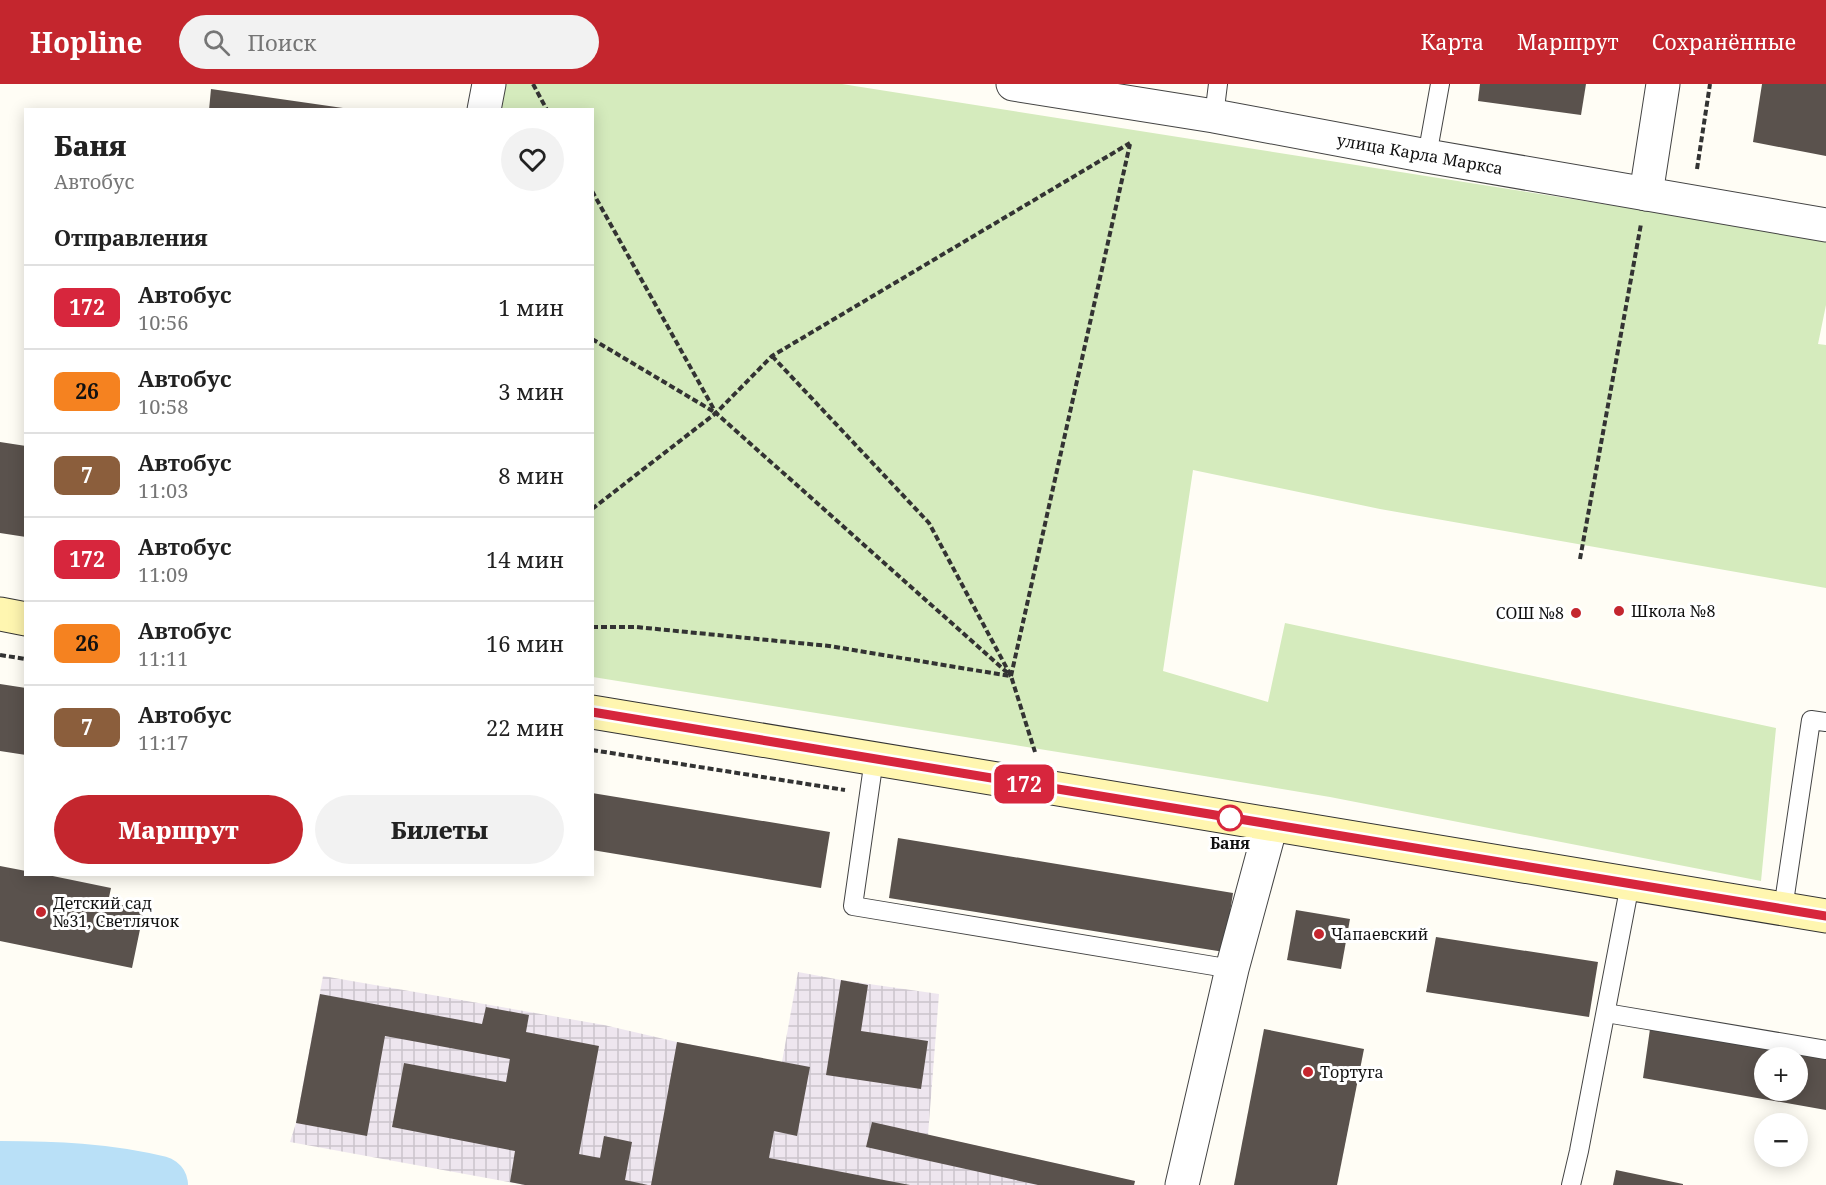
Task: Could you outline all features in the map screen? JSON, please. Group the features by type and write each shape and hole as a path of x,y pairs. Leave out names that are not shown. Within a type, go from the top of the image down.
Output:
{"street":[{"path":"484,108 489,84"},
{"path":"1646,194 1663,84"},
{"name":"улица Карла Маркса","path":"1025,85 1214,116 1427,156 1826,225"},
{"path":"0,614 24,619"},
{"path":"594,712 1826,916"},
{"path":"1182,1185 1232,969 1271,825"}],"lane":[{"path":"1214,116 1218,84"},
{"path":"1427,156 1440,84"},
{"path":"1784,909 1811,720 1826,722"},
{"path":"874,759 853,906 1232,969"},
{"path":"1571,1185 1630,884"},
{"path":"1606,1013 1826,1050"}],"path":[{"path":"533,84 546,108"},
{"path":"1696,172 1710,84"},
{"path":"594,507 716,413 772,356 1130,143 1011,676"},
{"path":"594,194 716,413"},
{"path":"1580,559 1646,194"},
{"path":"594,340 716,413 1011,676"},
{"path":"772,356 929,523 1011,676 1036,755"},
{"path":"594,627 636,627 829,646 1011,676"},
{"path":"0,655 24,659"}],"shaded area":[{"path":"798,972 939,994 928,1135 1135,1181 1134,1185 525,1185 290,1142 296,1123 323,976 604,1025 782,1062"}],"green space":[{"path":"491,84 842,84 1826,239 1826,305 1818,344 1826,345 1826,588 1380,509 1193,470 1163,671 1268,702 1285,623 1776,728 1761,881 1330,797 594,677 594,108 486,108"}],"building":[{"path":"1480,84 1586,84 1581,115 1478,101"},
{"path":"1762,84 1826,84 1826,156 1753,142"},
{"path":"211,89 343,108 209,108"},
{"path":"0,442 24,446 24,537 0,533"},
{"path":"0,684 24,688 24,755 0,751"},
{"path":"594,793 830,832 821,888 594,850"},
{"path":"898,838 1233,893 1224,952 889,898"},
{"path":"0,866 24,871 24,876 53,876 111,888 108,902 144,910 132,968 0,941"},
{"path":"1296,910 1350,919 1341,969 1287,960"},
{"path":"1436,937 1598,962 1589,1017 1426,992"},
{"path":"841,980 868,985 861,1031 928,1041 921,1089 826,1075"},
{"path":"320,994 482,1024 486,1007 529,1015 526,1032 599,1046 579,1154 600,1158 604,1136 632,1142 625,1180 648,1185 525,1185 510,1182 515,1151 392,1127 404,1063 506,1082 510,1059 385,1036 367,1136 296,1123"},
{"path":"1651,1022 1788,1047 1754,1047 1754,1097 1643,1078"},
{"path":"1264,1029 1364,1049 1337,1185 1234,1185"},
{"path":"677,1042 810,1067 797,1136 774,1131 769,1158 910,1185 651,1185"},
{"path":"1808,1051 1826,1054 1826,1110 1775,1101 1808,1101"},
{"path":"872,1122 1135,1181 1134,1185 1038,1185 866,1147"},
{"path":"1616,1170 1683,1184 1683,1185 1613,1185"}],"waterway":[{"path":"0,1170 80,1173 120,1177 159,1185"}],"bus line":[{"name":"172","path":"594,712 1826,916"}],"place":[{"name":"Школа №8","path":"1619,611"},
{"name":"СОШ №8","path":"1576,613"},
{"name":"Баня","path":"1230,818"},
{"name":"Детский сад №31, Светлячок","path":"41,912"},
{"name":"Чапаевский","path":"1319,934"},
{"name":"Тортуга","path":"1308,1072"}]}
